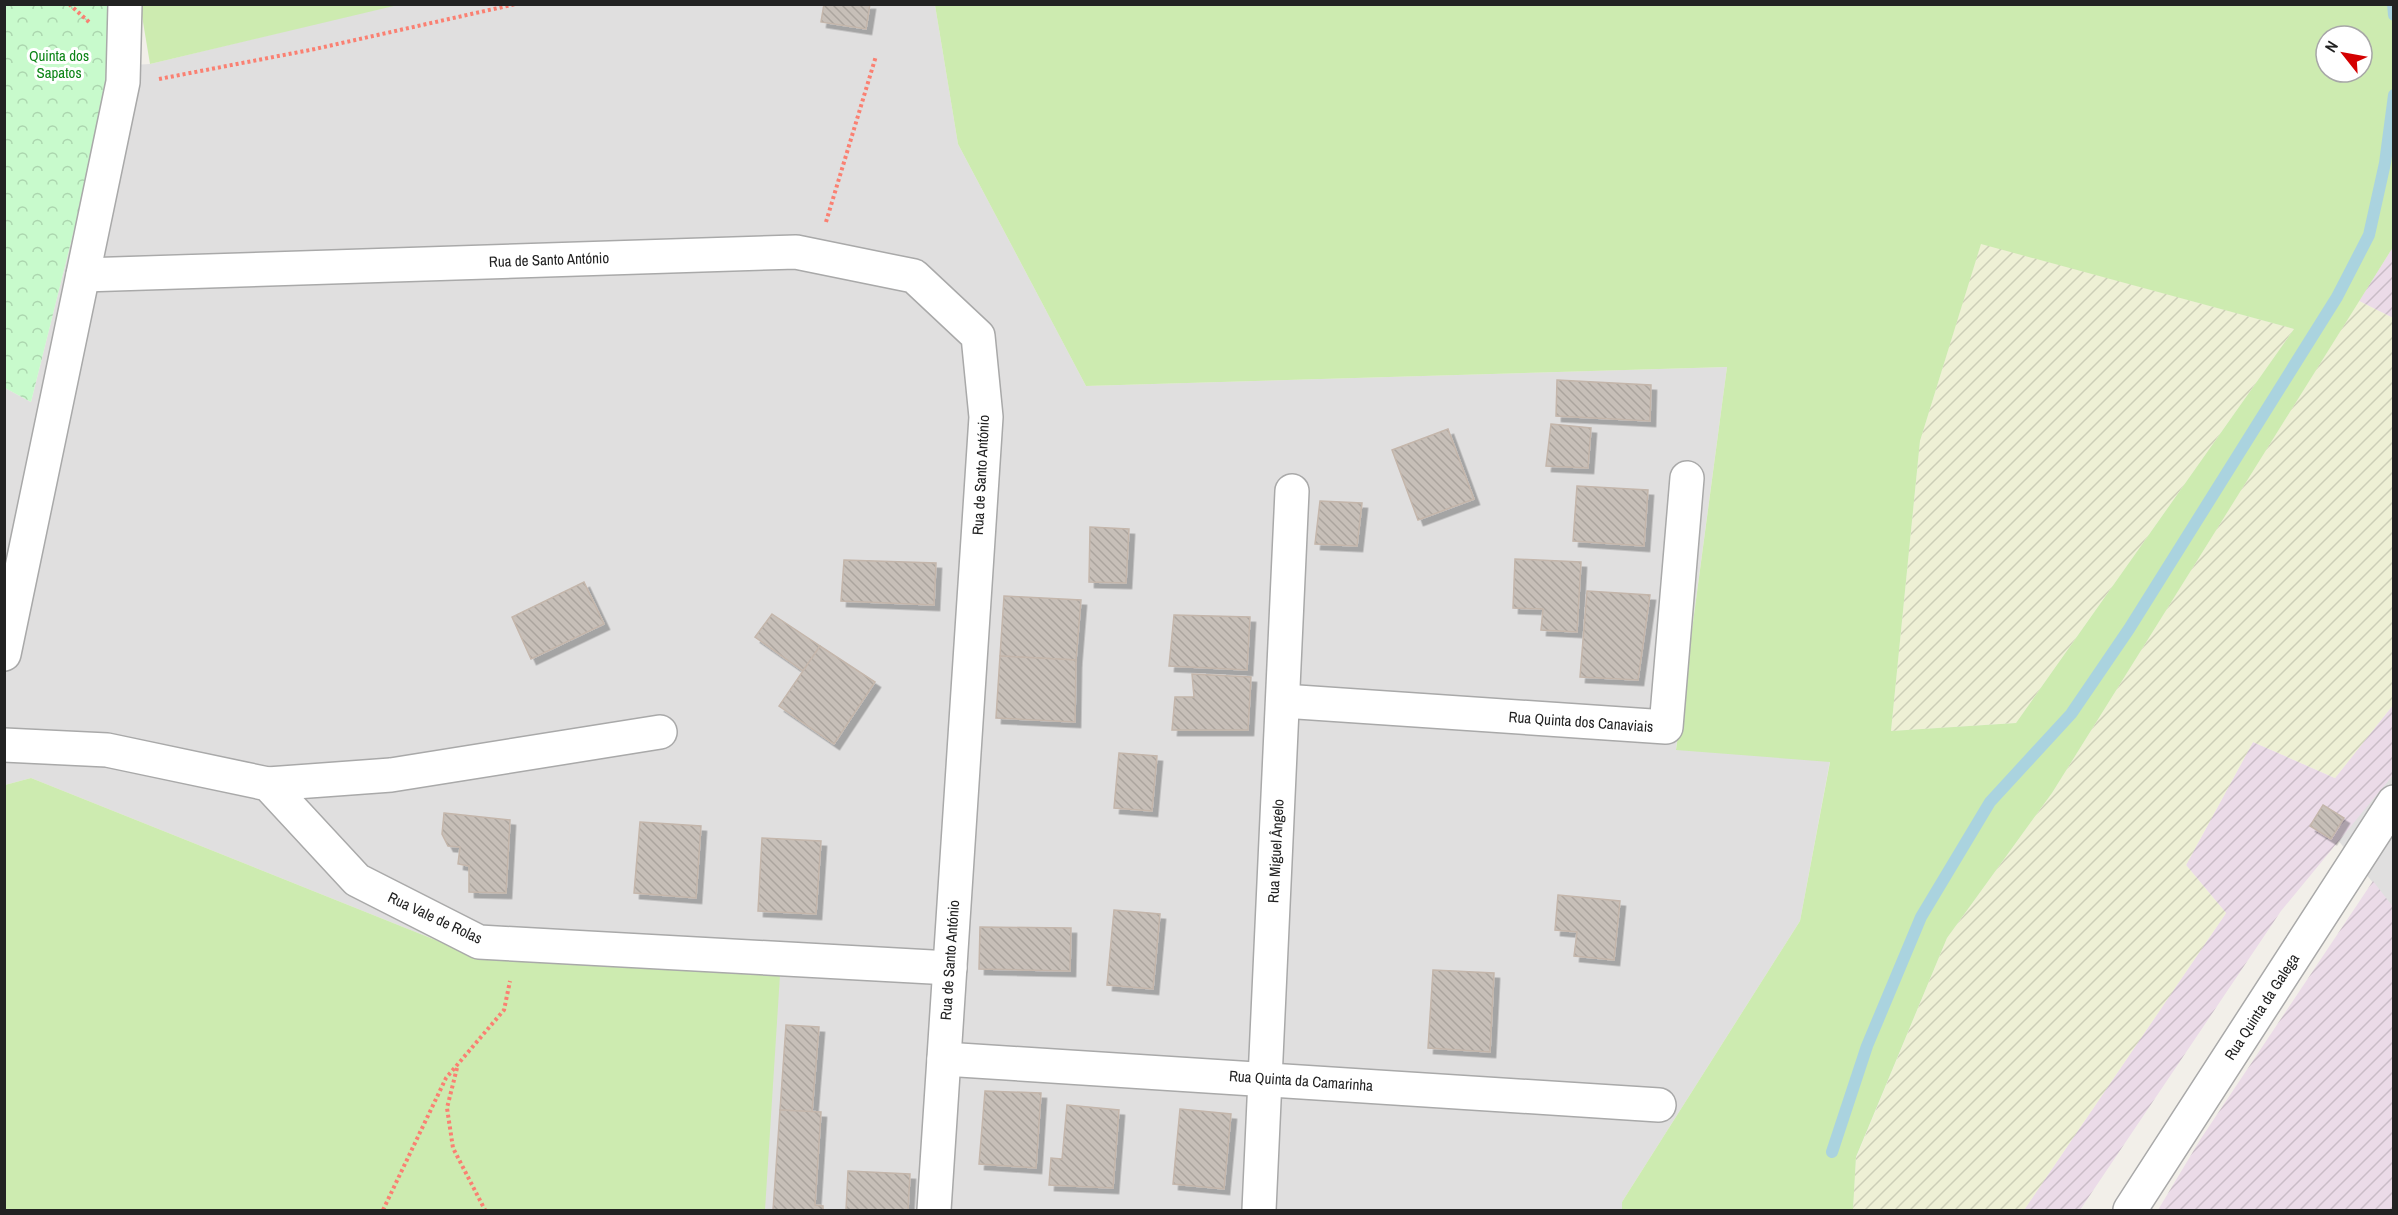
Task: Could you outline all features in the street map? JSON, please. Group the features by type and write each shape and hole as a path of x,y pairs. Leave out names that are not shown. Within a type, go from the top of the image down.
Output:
{"street":[{"path":"4,654 123,82 124,4"},
{"name":"Rua de Santo António","path":"83,275 796,252 914,276 978,336 986,417 934,1210"},
{"name":"Rua Quinta dos Canaviais","path":"1283,701 1666,728 1687,478"},
{"name":"Rua Miguel Ângelo","path":"1259,1210 1293,491"},
{"path":"4,744 107,750 268,784 391,775 660,732"},
{"name":"Rua Vale de Rolas","path":"268,784 357,880 479,942 950,968"},
{"name":"Rua Quinta da Galega","path":"2130,1210 2394,802"},
{"name":"Rua Quinta da Camarinha","path":"944,1059 1659,1105"}],"path":[{"path":"124,48 151,81 315,49 516,4"},
{"path":"816,257 876,56"},
{"path":"383,1210 446,1078 504,1010 518,944"},
{"path":"457,1065 447,1108 453,1148 485,1210"}],"shaded area":[{"path":"398,4 935,5 958,144 1086,386 1727,367 1676,749 1830,761 1800,921 1622,1202 1622,1210 763,1210 463,951 31,778 5,785 5,388 31,402 115,66 150,64"},
{"path":"2393,247 2393,318 2359,301"},
{"path":"2393,705 2393,775 2281,911 2080,1210 2024,1210 2226,913 2186,865 2253,742 2335,778"},
{"path":"2393,775 2393,907 2337,839"},
{"path":"2373,881 2393,907 2393,1210 2158,1210 2200,1140"}],"green space":[{"path":"140,4 398,5 150,64"},
{"name":"Quinta dos Sapatos","path":"4,5 111,5 115,66 31,402 5,388"},
{"path":"935,5 2393,5 2393,247 2052,793 1947,938 1856,1157 1853,1210 1622,1210 1622,1202 1800,921 1830,762 1676,750 1727,367 1086,386 958,144","holes":["1981,244 2294,329 2016,723 1891,731 1920,441"]},
{"path":"1981,243 2294,329 2016,723 1891,731 1920,441"},
{"path":"2359,301 2393,318 2393,705 2335,778 2253,742 2186,865 2226,913 2024,1210 1853,1210 1856,1158 1947,938 2052,793"},
{"path":"31,778 463,951 780,975 765,1210 5,1210 5,785"}],"building":[{"path":"824,4 870,4 866,29 821,22"},
{"path":"1557,380 1651,385 1650,421 1556,416"},
{"path":"1551,424 1591,428 1588,468 1546,466"},
{"path":"1448,429 1474,499 1418,520 1392,450"},
{"path":"1577,486 1648,490 1644,546 1573,541"},
{"path":"1320,501 1362,503 1357,546 1315,544"},
{"path":"1090,527 1129,529 1126,583 1089,582"},
{"path":"1515,559 1581,562 1577,632 1541,630 1543,609 1513,608"},
{"path":"844,560 936,563 934,605 841,601"},
{"path":"584,582 604,624 531,659 512,617"},
{"path":"1587,591 1650,595 1638,680 1580,677"},
{"path":"1004,596 1081,600 1076,660 1000,656"},
{"path":"772,614 820,646 803,671 755,637"},
{"path":"1174,615 1250,617 1247,670 1169,666"},
{"path":"820,646 875,682 834,744 779,706"},
{"path":"1000,656 1076,660 1075,722 996,718"},
{"path":"1192,674 1251,677 1248,730 1172,730 1175,697 1194,697"},
{"path":"1119,753 1157,756 1152,811 1114,808"},
{"path":"2323,805 2344,818 2331,839 2310,826"},
{"path":"444,813 510,820 506,893 469,892 469,866 458,864 460,847 448,846 442,834"},
{"path":"640,822 701,826 696,898 634,893"},
{"path":"762,838 821,841 816,914 758,911"},
{"path":"1558,895 1620,901 1614,960 1574,956 1577,932 1555,930"},
{"path":"1114,910 1160,914 1153,989 1107,985"},
{"path":"980,927 1071,928 1070,971 979,969"},
{"path":"1433,970 1494,973 1490,1052 1428,1048"},
{"path":"786,1025 819,1027 812,1112 780,1110"},
{"path":"985,1091 1041,1093 1036,1168 979,1164"},
{"path":"1067,1105 1119,1110 1113,1188 1049,1185 1051,1158 1062,1159"},
{"path":"1180,1109 1231,1114 1224,1189 1173,1184"},
{"path":"780,1110 821,1112 815,1205 823,1206 823,1210 773,1210"},
{"path":"848,1171 910,1174 908,1210 846,1210"}],"waterway":[{"path":"2393,4 2394,15"},
{"path":"1832,1152 1867,1046 1921,917 1990,802 2071,714 2129,629 2337,297 2369,235 2385,163 2394,95"}]}
